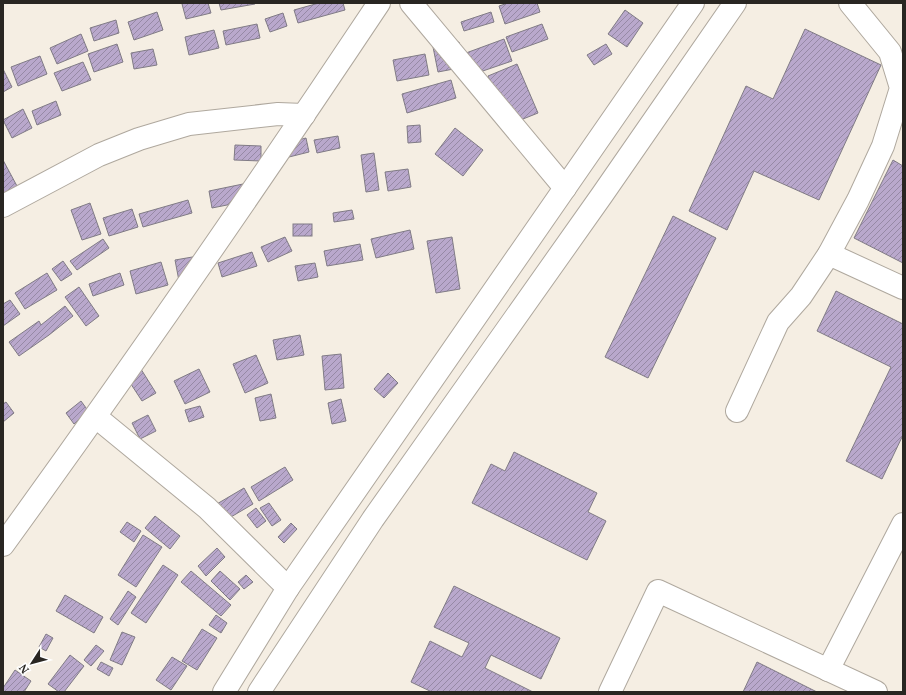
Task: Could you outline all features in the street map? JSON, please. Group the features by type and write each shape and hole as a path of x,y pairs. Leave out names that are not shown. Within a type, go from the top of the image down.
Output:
{"street":[{"path":"3,545 96,417 304,115 379,3"},
{"path":"411,3 565,188"},
{"path":"224,692 288,588 693,3"},
{"path":"259,692 373,519 597,202 735,3"},
{"path":"737,410 778,322 801,296 829,254 858,200 883,146 902,88 890,52 850,3"},
{"path":"3,206 99,155 140,139 189,124 278,114 304,115"},
{"path":"829,254 903,288"},
{"path":"96,417 208,508 288,588"},
{"path":"828,670 903,524"},
{"path":"610,692 658,591 876,692"}],"building":[{"path":"208,3 211,13 186,19 182,4"},
{"path":"219,3 255,3 255,4 221,10"},
{"path":"319,3 343,3 345,10 298,23 294,10"},
{"path":"508,3 537,3 540,12 505,24 499,6"},
{"path":"625,10 643,23 627,47 608,34"},
{"path":"157,12 163,30 134,40 128,22"},
{"path":"491,12 494,22 464,31 461,22"},
{"path":"283,13 287,26 270,32 265,19"},
{"path":"116,20 119,33 94,41 90,28"},
{"path":"257,24 260,38 226,45 223,31"},
{"path":"542,24 548,39 512,52 506,37"},
{"path":"805,29 881,65 819,200 754,171 727,230 689,211 746,86 773,99"},
{"path":"214,30 219,48 189,55 185,37"},
{"path":"81,34 88,51 57,64 50,48"},
{"path":"504,39 512,61 474,74 466,53"},
{"path":"459,42 464,67 438,72 433,47"},
{"path":"117,44 123,62 94,72 88,54"},
{"path":"606,44 612,54 594,65 587,55"},
{"path":"153,49 157,65 134,69 131,53"},
{"path":"425,54 429,75 397,81 393,60"},
{"path":"40,56 47,74 18,86 11,67"},
{"path":"83,62 91,80 62,91 54,73"},
{"path":"517,64 538,113 508,125 488,76"},
{"path":"3,69 12,87 3,92"},
{"path":"451,80 456,98 407,113 402,94"},
{"path":"56,101 61,115 37,125 32,111"},
{"path":"23,109 32,128 12,138 3,120"},
{"path":"420,125 421,142 408,143 407,126"},
{"path":"455,128 483,150 463,176 435,154"},
{"path":"338,136 340,148 317,153 314,140"},
{"path":"306,138 309,152 285,158 282,144"},
{"path":"235,145 261,146 261,161 234,160"},
{"path":"374,153 379,190 366,192 361,155"},
{"path":"3,160 17,186 3,194"},
{"path":"893,160 903,166 903,263 854,238"},
{"path":"408,169 411,187 388,191 385,172"},
{"path":"243,184 247,201 212,208 209,191"},
{"path":"188,200 192,213 143,227 139,214"},
{"path":"90,203 101,234 82,240 71,210"},
{"path":"132,209 138,227 109,236 103,218"},
{"path":"352,210 354,219 334,222 333,213"},
{"path":"673,216 716,238 648,378 605,357"},
{"path":"293,224 312,224 312,236 293,236"},
{"path":"410,230 414,249 376,258 371,239"},
{"path":"285,237 292,251 268,262 261,247"},
{"path":"452,237 460,289 436,293 427,241"},
{"path":"103,239 109,248 77,270 70,261"},
{"path":"360,244 363,260 327,266 324,251"},
{"path":"252,252 257,266 222,277 218,263"},
{"path":"204,255 208,275 179,281 175,260"},
{"path":"63,261 72,274 61,281 52,269"},
{"path":"161,262 168,285 136,294 130,271"},
{"path":"315,263 318,277 298,281 295,266"},
{"path":"47,273 57,290 25,309 15,293"},
{"path":"120,273 124,285 93,296 89,284"},
{"path":"79,287 99,316 86,326 65,297"},
{"path":"836,291 903,324 903,435 882,479 846,461 891,367 817,331"},
{"path":"10,300 20,314 3,326 3,304"},
{"path":"65,306 73,316 19,356 9,342 39,321 41,325"},
{"path":"300,335 304,355 277,360 273,340"},
{"path":"341,354 344,388 325,390 322,356"},
{"path":"256,355 268,383 245,393 233,364"},
{"path":"139,366 156,393 142,401 125,375"},
{"path":"199,369 210,392 185,404 174,381"},
{"path":"388,373 398,383 384,398 374,389"},
{"path":"271,394 276,418 260,421 255,398"},
{"path":"341,399 346,421 332,424 328,403"},
{"path":"81,401 89,412 74,424 66,413"},
{"path":"6,402 14,413 3,422 3,404"},
{"path":"200,406 204,417 189,422 185,410"},
{"path":"148,415 156,431 140,439 132,423"},
{"path":"514,452 597,493 588,512 606,521 587,560 472,503 491,464 505,471"},
{"path":"285,467 293,480 259,501 251,487"},
{"path":"244,488 253,504 219,524 210,508"},
{"path":"269,503 281,520 272,526 260,508"},
{"path":"256,508 266,521 257,528 247,515"},
{"path":"155,516 180,536 170,549 145,528"},
{"path":"127,522 141,531 134,542 120,532"},
{"path":"291,523 297,529 284,543 278,537"},
{"path":"143,535 162,547 136,587 118,575"},
{"path":"217,548 225,557 206,576 198,566"},
{"path":"163,565 178,575 146,623 131,613"},
{"path":"191,571 231,605 221,616 181,582"},
{"path":"220,571 240,589 230,600 211,581"},
{"path":"246,575 253,582 244,589 238,582"},
{"path":"454,586 560,638 541,679 491,655 485,668 533,692 432,692 411,682 430,641 462,657 469,643 434,627"},
{"path":"128,591 136,597 118,625 110,619"},
{"path":"65,595 103,617 94,633 56,611"},
{"path":"216,615 227,623 221,633 209,625"},
{"path":"202,629 217,638 197,670 182,661"},
{"path":"122,632 135,637 122,665 110,660"},
{"path":"46,634 53,638 46,651 39,647"},
{"path":"96,645 104,651 91,666 84,660"},
{"path":"70,655 84,666 64,692 59,692 48,684"},
{"path":"172,657 187,666 171,690 156,680"},
{"path":"101,662 113,668 109,676 97,669"},
{"path":"757,662 817,692 743,692"},
{"path":"15,670 31,681 24,692 3,692 3,688"}]}
